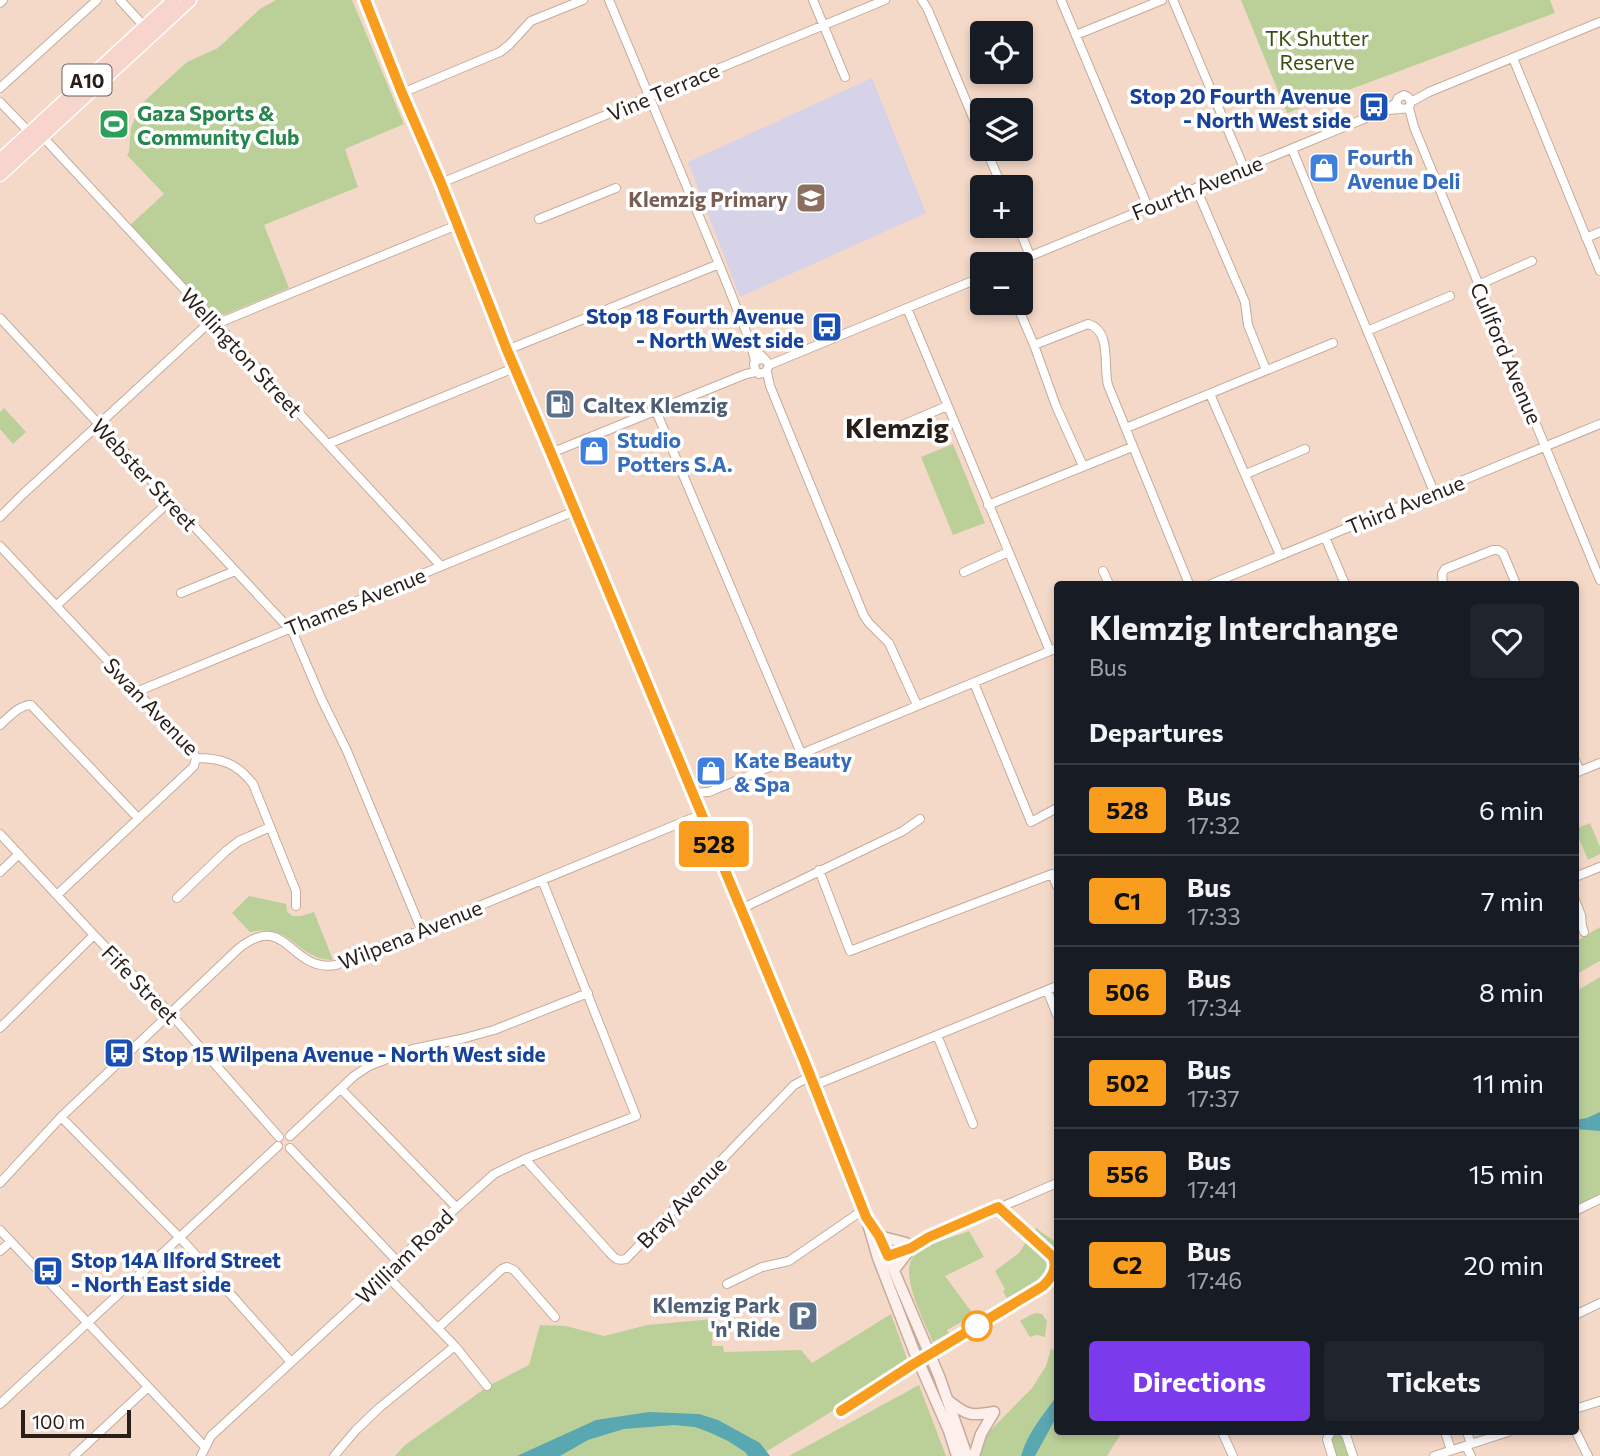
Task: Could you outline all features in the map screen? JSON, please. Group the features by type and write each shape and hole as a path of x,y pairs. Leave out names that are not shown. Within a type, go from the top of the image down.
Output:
{"highway":[{"name":"A10","path":"0,175 43,137 149,31 174,0"},
{"name":"A10","path":"0,160 149,31 190,0"},
{"path":"30,133 43,137"}],"main road":[{"path":"365,0 514,368 813,1081 865,1214 884,1256 894,1270 939,1376 949,1401 957,1456"},
{"path":"865,1214 879,1236 914,1350 928,1383 967,1456"},
{"path":"879,1236 908,1246 894,1270"},
{"path":"949,1401 963,1412 975,1416 994,1412 981,1434 974,1456"}],"street":[{"path":"0,88 97,0"},
{"path":"120,0 149,31"},
{"path":"402,93 500,52 531,21 583,0"},
{"path":"609,0 864,616 889,643 917,705"},
{"path":"813,0 845,77"},
{"name":"Vine Terrace","path":"441,183 886,0"},
{"path":"924,0 970,110"},
{"path":"1061,0 1148,207"},
{"path":"1076,35 1162,0"},
{"path":"1173,0 1244,168"},
{"name":"Fourth Avenue","path":"1033,255 1382,111 1405,105 1429,92 1600,22"},
{"path":"1513,58 1600,271"},
{"path":"0,102 30,133"},
{"name":"Cullford Avenue","path":"1405,105 1600,580"},
{"name":"Wellington Street","path":"43,137 441,566"},
{"path":"1292,149 1434,492"},
{"path":"539,219 616,188"},
{"path":"1196,188 1245,302 1248,325 1266,370"},
{"path":"0,517 214,322 457,225"},
{"path":"1586,238 1600,232"},
{"path":"1478,285 1532,261"},
{"path":"507,350 719,264"},
{"path":"551,453 970,282"},
{"path":"1367,331 1450,296"},
{"path":"693,793 709,792 1053,650 1008,552 907,308"},
{"path":"1021,315 1083,467"},
{"name":"Webster Street","path":"0,318 291,628"},
{"path":"1034,345 1088,324 1098,330 1106,348 1108,385 1188,581"},
{"path":"1125,428 1333,343"},
{"path":"328,444 514,368"},
{"path":"1210,394 1280,555"},
{"path":"900,426 947,407"},
{"path":"656,411 801,753"},
{"name":"Third Avenue","path":"1219,581 1600,424"},
{"path":"988,505 1132,447"},
{"path":"1246,474 1305,449"},
{"path":"57,605 170,501"},
{"name":"Thames Avenue","path":"136,692 575,511"},
{"path":"1325,537 1344,581"},
{"name":"Swan Avenue","path":"0,546 196,758 208,758 241,770 253,784 296,891 296,906"},
{"path":"1443,581 1445,569 1493,550 1503,553 1516,581"},
{"path":"964,572 1008,552"},
{"path":"181,593 235,571"},
{"path":"1103,571 1108,581"},
{"path":"291,628 347,751 421,929"},
{"path":"974,683 1031,822 1054,810"},
{"path":"0,725 21,707 31,705 138,818"},
{"path":"57,895 189,771 196,758"},
{"path":"1579,772 1600,762"},
{"path":"700,810 709,792"},
{"name":"Wilpena Avenue","path":"0,1183 61,1117 238,948 255,937 263,935 280,939 308,961 321,966 336,965 542,880 700,810"},
{"path":"741,909 902,831 920,819"},
{"path":"177,898 239,841 270,827"},
{"name":"Fife Street","path":"0,834 170,1013 279,1141"},
{"path":"0,872 19,855"},
{"path":"1579,875 1600,867"},
{"path":"819,870 850,951 1052,874 1054,879"},
{"path":"0,1404 279,1141 287,1134 290,1136 362,1071 413,1049 494,1030 588,993 542,880"},
{"path":"1579,910 1584,933"},
{"path":"0,1028 94,935"},
{"name":"Bray Avenue","path":"525,1159 615,1259 626,1259 794,1085 813,1081 937,1035 1054,987"},
{"path":"1047,990 1054,1008"},
{"name":"William Road","path":"201,1456 211,1436 487,1178 525,1159 636,1116 588,993"},
{"path":"937,1035 973,1124"},
{"path":"341,1089 456,1207"},
{"path":"61,1117 179,1237 291,1362"},
{"path":"289,1148 292,1143 290,1136"},
{"path":"279,1141 282,1149 289,1148"},
{"path":"289,1148 397,1261"},
{"path":"884,1256 1054,1184"},
{"path":"1579,1209 1600,1199"},
{"path":"727,1284 762,1266 789,1261 865,1214"},
{"path":"0,1230 205,1447"},
{"path":"0,1251 10,1242"},
{"path":"438,1328 502,1269 508,1267 514,1270 555,1317"},
{"path":"386,1275 455,1346 487,1386"},
{"path":"1579,1313 1600,1303"},
{"path":"334,1456 379,1408 455,1346"},
{"path":"74,1456 148,1387"},
{"path":"1579,1408 1600,1401"},
{"path":"1223,1435 1233,1456"},
{"path":"1329,1435 1327,1439 1332,1456"},
{"path":"1346,1435 1353,1456"},
{"path":"1446,1435 1451,1450"},
{"path":"1467,1435 1471,1456"},
{"path":"1434,1456 1499,1435"},
{"path":"1578,1435 1588,1456"}],"shaded area":[{"name":"Klemzig Primary","path":"872,78 926,213 740,297 688,162"}],"green space":[{"path":"276,0 352,0 404,124 345,149 358,187 264,225 289,288 226,314 217,315 209,310 130,225 164,194 127,155 131,128 140,105 187,62 218,48 260,9"},
{"name":"TK Shutter Reserve","path":"1241,0 1550,0 1555,13 1287,113"},
{"path":"4,408 26,432 13,444 0,429 0,412"},
{"path":"953,444 985,523 953,535 921,457"},
{"path":"1590,823 1600,847 1600,854 1588,860 1579,839 1579,827"},
{"path":"249,896 286,904 287,911 292,916 314,912 333,960 311,954 276,933 250,932 232,913"},
{"path":"1600,927 1600,961 1579,973 1579,940"},
{"path":"1600,977 1600,1197 1579,1207 1579,990"},
{"path":"1036,1228 1054,1241 1054,1254 1032,1234"},
{"path":"969,1231 984,1257 945,1276 974,1315 947,1330 949,1333 933,1342 914,1297 909,1273 910,1263 915,1255 926,1247"},
{"path":"1026,1242 1044,1256 1048,1267 1034,1283 1007,1298 995,1271 1019,1253"},
{"path":"1037,1313 1042,1314 1047,1321 1045,1337 1030,1337 1020,1321"},
{"path":"891,1314 909,1364 759,1456 395,1456 405,1445 490,1385 529,1365 540,1325 566,1326 604,1336 647,1325 713,1319 712,1346 723,1346 724,1352 801,1350 812,1363"},
{"path":"1051,1349 1054,1350 1054,1435 1120,1435 1107,1456 979,1456 983,1438 1032,1388 1046,1366"},
{"path":"919,1385 946,1456 789,1456"},
{"path":"1333,1435 1340,1435 1348,1456 1335,1456 1330,1439"}],"water":[{"path":"1600,1112 1600,1131 1579,1129 1579,1119"},
{"path":"1054,1400 1054,1421 1035,1456 1021,1456 1032,1431"},
{"path":"649,1412 699,1414 718,1420 760,1443 770,1456 748,1456 728,1441 711,1433 695,1427 674,1425 624,1429 588,1440 560,1456 517,1456 596,1420"}],"bus line":[{"name":"528","path":"365,0 507,350 804,1060 866,1217 888,1256 998,1207 1054,1260"},
{"name":"528","path":"841,1411 1043,1286 1049,1281 1054,1270"}],"place":[{"name":"Stop 20 Fourth Avenue - North West side","path":"1374,107"},
{"name":"Gaza Sports & Community Club","path":"114,124"},
{"name":"Fourth Avenue Deli","path":"1324,168"},
{"name":"Klemzig Primary","path":"811,198"},
{"name":"Stop 18 Fourth Avenue - North West side","path":"827,327"},
{"name":"Caltex Klemzig","path":"560,404"},
{"name":"Studio Potters S.A.","path":"594,451"},
{"name":"Kate Beauty & Spa","path":"711,771"},
{"name":"Stop 15 Wilpena Avenue - North West side","path":"119,1053"},
{"name":"Stop 14A Ilford Street - North East side","path":"48,1271"},
{"name":"Klemzig Park 'n' Ride","path":"803,1316"}],"district":[{"name":"Klemzig","path":"897,427"}]}
